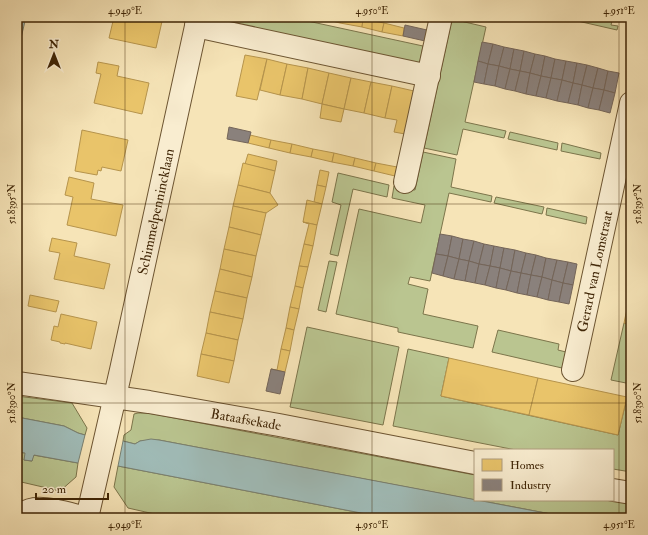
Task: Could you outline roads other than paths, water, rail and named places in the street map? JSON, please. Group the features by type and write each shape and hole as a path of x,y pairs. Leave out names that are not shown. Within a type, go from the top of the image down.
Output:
{"street":[{"path":"406,182 441,17"},
{"name":"Schimmelpennincklaan","path":"86,518 115,397 197,21 429,76"},
{"name":"Gerard van Lomstraat","path":"573,370 631,104"},
{"name":"Bataafsekade","path":"17,383 115,397 271,424 474,463"},
{"path":"614,490 631,493"},
{"path":"18,518 22,514 35,509 48,510 86,518"}],"water":[{"path":"17,17 26,17 17,55"},
{"path":"17,417 64,426 85,435 78,463 34,455 32,461 24,460 25,453 17,452"},
{"path":"151,439 159,440 474,499 474,501 482,501 572,518 387,518 118,466 123,441 135,444 140,441"}]}
